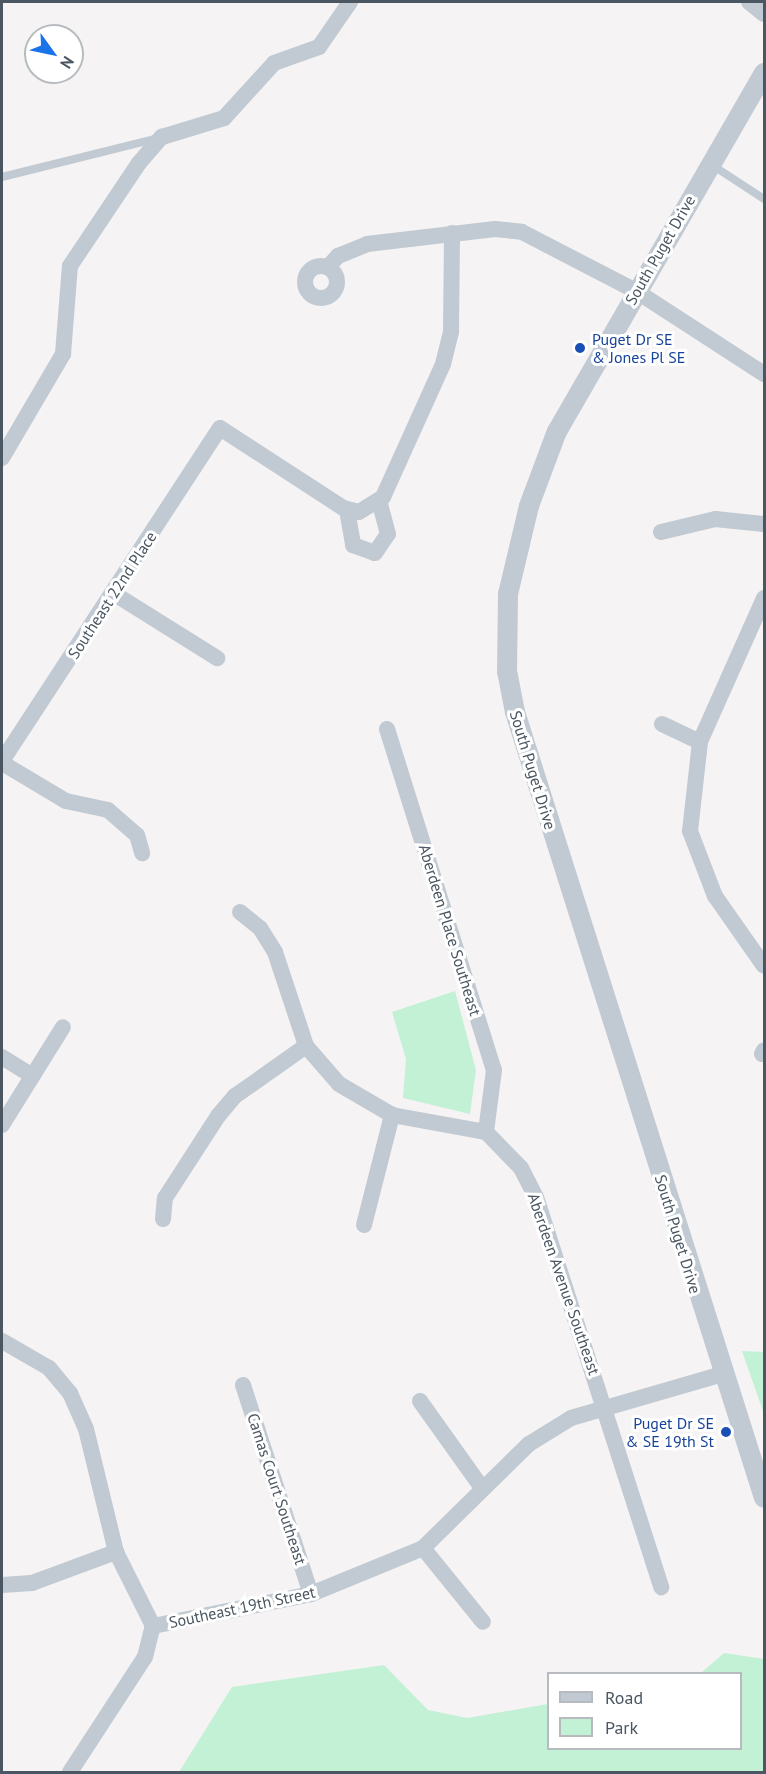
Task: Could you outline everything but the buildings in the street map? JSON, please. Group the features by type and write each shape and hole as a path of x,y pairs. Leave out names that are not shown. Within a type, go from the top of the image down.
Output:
{"street":[{"path":"2,458 63,354 70,266 162,137 224,118 261,72 319,47 350,2"},
{"path":"749,2 765,14"},
{"name":"South Puget Drive","path":"763,79 636,291 557,431 529,506 508,594 507,671 515,712 722,1374 765,1498"},
{"path":"374,504 388,534 375,553 353,545 347,510 374,504 391,485 443,364 452,321 452,232"},
{"path":"328,267 338,256 367,244 452,232 522,232 636,291 765,374"},
{"name":"Southeast 22nd Place","path":"2,762 220,428 347,510"},
{"path":"661,532 715,519 765,524"},
{"path":"114,593 217,658"},
{"path":"764,965 715,896 690,831 700,742 765,598"},
{"path":"662,724 700,742"},
{"name":"Aberdeen Place Southeast","path":"387,729 494,1070 486,1132"},
{"path":"2,762 66,801 108,810 137,835 142,853"},
{"path":"240,912 260,928 275,952 306,1046 339,1084 392,1115 486,1132"},
{"path":"2,1125 63,1027"},
{"path":"163,1219 165,1198 218,1116 235,1095 306,1046"},
{"path":"2,1057 33,1076"},
{"path":"364,1225 392,1115"},
{"name":"Aberdeen Avenue Southeast","path":"486,1132 521,1168 536,1197 607,1408 661,1587"},
{"path":"2,1341 49,1368 70,1393 86,1429 116,1552 153,1626"},
{"name":"Southeast 19th Street","path":"70,1773 145,1657 153,1626 311,1594 423,1548 449,1528 482,1488 529,1444 571,1418 722,1374"},
{"name":"Camas Court Southeast","path":"243,1385 311,1594"},
{"path":"420,1401 482,1488"},
{"path":"423,1548 483,1622"},
{"path":"2,1585 32,1583 116,1552"}],"lane":[{"path":"2,177 162,137"},
{"path":"711,164 765,199"}],"green space":[{"path":"455,991 476,1070 470,1114 403,1098 406,1059 392,1012"},
{"path":"742,1351 764,1352 764,1414"},
{"path":"724,1653 764,1659 764,1772 179,1772 232,1687 384,1665 428,1710 467,1718 547,1704 547,1750 742,1750 742,1672 702,1672"}],"place":[{"name":"Puget Dr SE & Jones Pl SE","path":"580,348"},
{"name":"Puget Dr SE & SE 19th St","path":"726,1432"}]}
